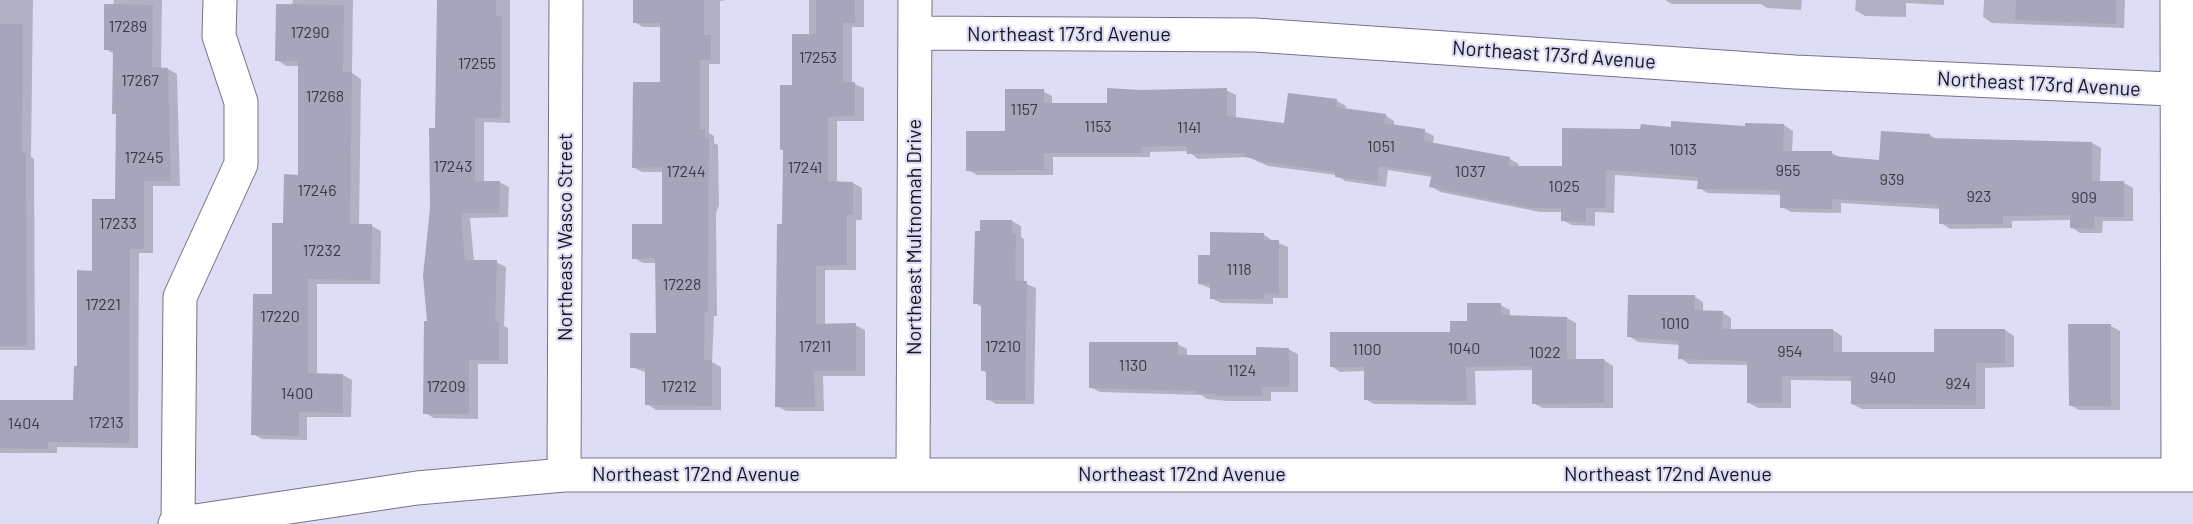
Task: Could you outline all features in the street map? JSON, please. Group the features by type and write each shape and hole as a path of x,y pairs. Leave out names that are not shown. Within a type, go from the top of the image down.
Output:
{"street":[{"path":"177,524 180,297 241,164 241,102 219,36 219,0"},
{"name":"Northeast Wasco Street","path":"564,475 566,0"},
{"name":"Northeast Multnomah Drive","path":"913,473 915,0"},
{"path":"2177,0 2185,90 2186,475"},
{"name":"Northeast 173rd Avenue","path":"915,33 1255,35 1795,72 2185,90"},
{"name":"Northeast 172nd Avenue","path":"177,524 417,488 564,475 913,473 2186,475"}],"building":[{"path":"437,0 496,0 496,16 502,16 501,118 475,118 475,181 500,181 499,213 461,213 465,260 497,260 495,322 499,322 499,360 469,360 469,414 423,414 424,321 427,321 423,276 430,208 429,128 435,128"},
{"path":"633,0 704,0 704,35 711,35 711,60 700,60 700,129 705,129 705,138 709,138 708,312 705,312 704,360 712,360 712,406 645,405 645,368 630,368 630,333 656,333 655,258 632,259 632,224 662,224 662,167 632,168 633,82 660,82 660,23 633,23"},
{"path":"816,0 855,0 855,23 843,23 843,82 855,82 855,116 828,117 828,181 853,182 853,215 847,215 847,265 816,266 816,324 856,323 856,371 814,371 815,407 775,407 777,224 782,224 783,150 780,150 780,85 792,85 792,34 816,34"},
{"path":"2016,0 2116,0 2116,24 2015,20"},
{"path":"104,4 153,5 152,67 168,68 171,181 144,181 144,249 130,249 129,443 48,442 48,449 0,448 0,400 73,400 74,366 77,366 77,270 92,271 92,199 115,199 116,114 112,114 113,50 104,50"},
{"path":"276,4 344,5 343,72 352,72 350,224 372,224 371,280 308,279 308,373 343,374 343,413 299,412 299,436 251,435 253,294 272,294 272,223 283,223 284,174 298,175 298,61 275,61"},
{"path":"0,24 23,24 22,152 26,153 27,346 0,346"},
{"path":"1107,88 1141,90 1227,88 1227,116 1284,123 1288,93 1337,99 1336,107 1386,114 1384,123 1425,129 1424,141 1510,157 1509,166 1562,166 1562,128 1640,129 1641,124 1671,127 1671,121 1745,126 1745,123 1784,124 1783,151 1832,151 1832,156 1879,160 1881,131 1930,134 1930,138 2092,142 2092,181 2124,181 2124,217 2094,217 2094,229 2070,228 2070,215 2003,216 2003,224 1939,224 1939,205 1832,199 1832,209 1780,208 1780,190 1697,189 1698,177 1606,170 1605,208 1586,208 1586,222 1561,221 1561,208 1530,208 1429,187 1432,174 1379,166 1377,182 1335,177 1335,172 1257,161 1257,159 1244,157 1245,153 1187,154 1186,146 1141,147 1141,153 1044,153 1044,170 966,171 966,131 1005,131 1005,89 1044,89 1044,103 1107,103"},
{"path":"980,220 1012,220 1012,233 1016,233 1015,281 1027,281 1025,400 986,400 986,371 981,371 981,304 973,304 975,231 980,231"},
{"path":"1210,232 1264,233 1264,240 1279,240 1279,294 1264,293 1264,299 1210,299 1210,284 1198,284 1198,255 1210,255"},
{"path":"1628,295 1695,295 1694,310 1723,311 1722,329 1833,329 1833,352 1934,352 1934,329 2005,329 2005,363 1976,363 1976,405 1851,404 1851,376 1782,376 1782,403 1747,403 1747,361 1678,359 1679,341 1627,337"},
{"path":"1467,303 1501,303 1501,315 1567,317 1567,359 1604,359 1604,403 1532,404 1532,366 1466,367 1467,401 1364,400 1364,367 1330,367 1330,332 1450,332 1450,321 1467,321"},
{"path":"2068,324 2111,324 2111,406 2069,406"},
{"path":"1089,342 1178,342 1178,355 1256,355 1256,347 1289,348 1289,387 1262,387 1262,396 1216,396 1216,394 1196,394 1196,391 1089,388"}]}
